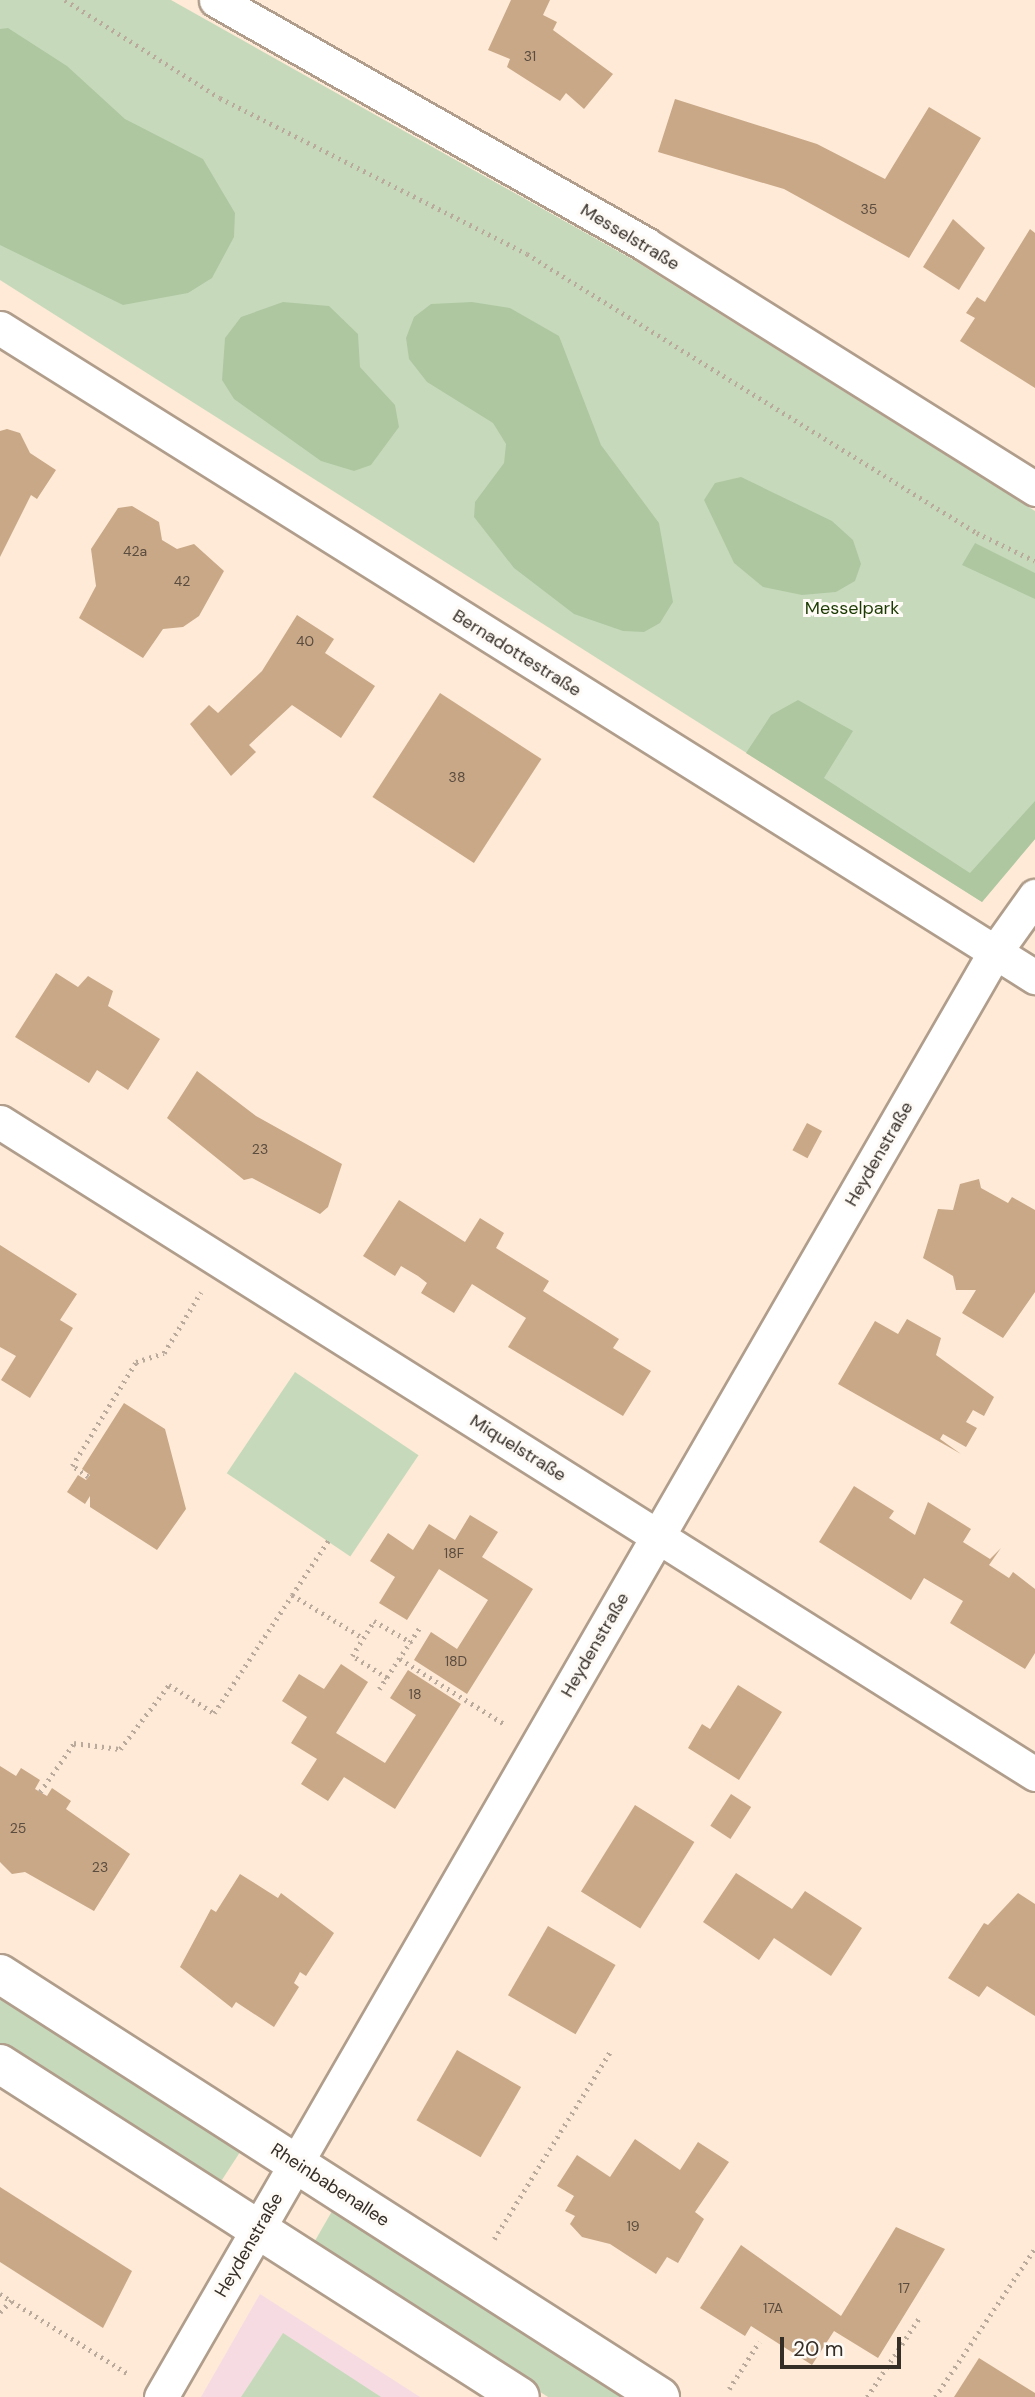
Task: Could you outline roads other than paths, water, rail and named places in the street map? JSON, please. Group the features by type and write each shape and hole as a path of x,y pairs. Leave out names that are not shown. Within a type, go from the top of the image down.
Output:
{"street":[{"name":"Messelstraße","path":"216,0 645,244 1035,489"},
{"name":"Bernadottestraße","path":"0,328 1035,977"},
{"name":"Heydenstraße","path":"149,2388 258,2230 995,952 1035,896"},
{"name":"Miquelstraße","path":"0,1122 1035,1774"},
{"name":"Rheinbabenallee","path":"0,1974 660,2397"},
{"path":"0,2064 520,2397"}],"park label":[{"name":"Messelpark","path":"852,608"}]}
